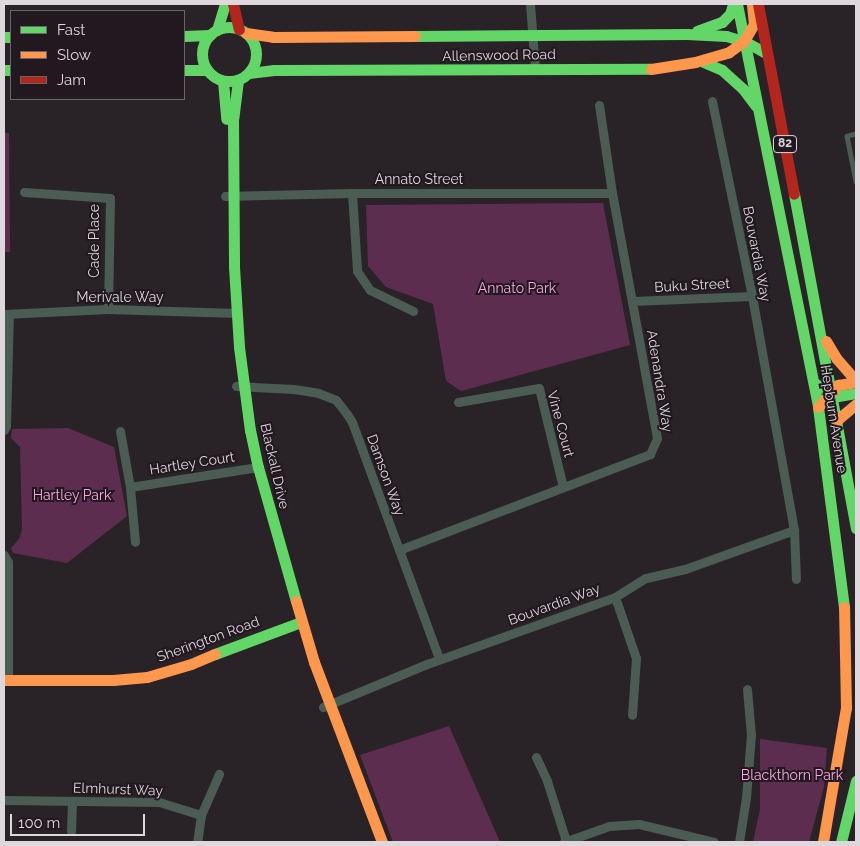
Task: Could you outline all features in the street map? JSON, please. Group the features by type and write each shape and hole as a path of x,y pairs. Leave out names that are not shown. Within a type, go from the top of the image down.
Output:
{"main road":[{"path":"185,36 214,33 230,27 242,31 251,39 256,50 255,63 249,73 238,80 223,81 207,70 204,63 202,50 214,33 225,4"},
{"path":"233,4 242,31"},
{"name":"Allenswood Road","path":"687,34 722,22 730,14 733,4"},
{"name":"Hepburn Avenue","path":"737,4 814,383 841,565 846,636 846,708 823,842"},
{"path":"744,41 754,24 752,4"},
{"name":"Hepburn Avenue","path":"758,4 820,327 856,528"},
{"name":"Allenswood Road","path":"242,31 273,37 687,34 726,36 744,41 768,54"},
{"name":"Allenswood Road","path":"249,73 274,70 652,69 701,61 729,52 744,41"},
{"path":"701,61 722,70 743,89 758,109"},
{"path":"185,70 207,70"},
{"name":"Blackall Drive","path":"229,196 233,118 238,80"},
{"name":"Blackall Drive","path":"223,81 233,313 240,386 254,468 297,619 374,842"},
{"path":"818,407 838,385 856,382 829,349 820,327"},
{"path":"814,383 838,396 856,393"},
{"path":"837,420 845,411 856,404"},
{"name":"Sherington Road","path":"6,676 114,673 150,668 185,658 297,619"},
{"name":"Blackall Drive","path":"326,705 382,842"},
{"path":"841,842 856,781"}],"street":[{"path":"530,4 535,69"},
{"name":"Bouvardia Way","path":"712,101 752,296 794,530 796,579"},
{"name":"Adenandra Way","path":"399,550 650,454 657,438 612,193 600,105"},
{"name":"Cade Place","path":"24,192 110,198 108,308"},
{"path":"352,193 357,271 370,290 413,311"},
{"name":"Annato Street","path":"229,196 352,193 612,193"},
{"name":"Buku Street","path":"633,301 752,296"},
{"name":"Merivale Way","path":"6,314 108,308 233,313"},
{"path":"4,430 6,426 6,314"},
{"name":"Damson Way","path":"240,386 294,389 318,393 336,400 352,422 440,659"},
{"name":"Vine Court","path":"458,402 539,388 563,487"},
{"path":"120,430 130,487 135,542"},
{"name":"Hartley Court","path":"130,487 254,468"},
{"name":"Bouvardia Way","path":"326,705 440,659 616,597 646,578 686,569 794,530"},
{"path":"4,555 8,562 6,676"},
{"path":"616,597 636,658 632,716"},
{"path":"739,842 746,798 752,735 747,689"},
{"path":"536,756 547,781 565,842 609,826 639,824 714,842"},
{"path":"197,842 201,815 219,774"},
{"name":"Elmhurst Way","path":"4,800 159,802 201,815"},
{"path":"71,832 72,801"}],"lane":[{"path":"856,134 847,136 856,181"}],"green space":[{"path":"4,133 9,133 10,252 4,252"},
{"name":"Annato Park","path":"603,203 630,345 461,391 446,381 433,304 386,287 368,266 366,205"},
{"name":"Hartley Park","path":"68,428 114,447 127,516 67,563 13,553 11,548 19,539 22,530 20,447 11,438 12,429"},
{"path":"449,726 500,842 393,842 360,755"},
{"name":"Blackthorn Park","path":"760,739 827,748 824,787 809,842 753,842 760,809"}],"traffic: fast":[{"path":"217,30 225,4"},
{"path":"697,31 722,22 730,14 733,4"},
{"path":"737,4 818,407 844,607"},
{"path":"229,27 239,29 248,35 254,44 256,54 254,64 248,73 239,79 229,81 219,79 210,73 204,64 202,54 204,44 210,35 219,29 229,27"},
{"path":"415,36 687,34 726,36 744,41 767,54"},
{"path":"185,36 210,35"},
{"path":"4,37 10,37"},
{"path":"701,61 722,70 743,89 756,106"},
{"path":"249,73 274,70 651,69"},
{"path":"4,70 10,70"},
{"path":"185,70 207,70"},
{"path":"238,80 233,118 234,267 239,347 250,430 258,467 296,601"},
{"path":"223,81 226,119"},
{"path":"794,194 856,528"},
{"path":"814,383 838,396 856,393"},
{"path":"215,654 301,622"},
{"path":"841,842 856,781"}],"traffic: slow":[{"path":"651,69 695,62 729,52 744,41 754,24 752,4"},
{"path":"246,33 273,37 415,36"},
{"path":"826,341 837,359 856,381"},
{"path":"818,407 838,385 856,382"},
{"path":"837,420 856,404"},
{"path":"296,601 314,662 382,842"},
{"path":"823,842 846,708 844,607"},
{"path":"4,680 113,680 147,677 191,664 215,654"}],"traffic: jam":[{"path":"233,4 239,29"},
{"path":"758,4 794,194"}]}
